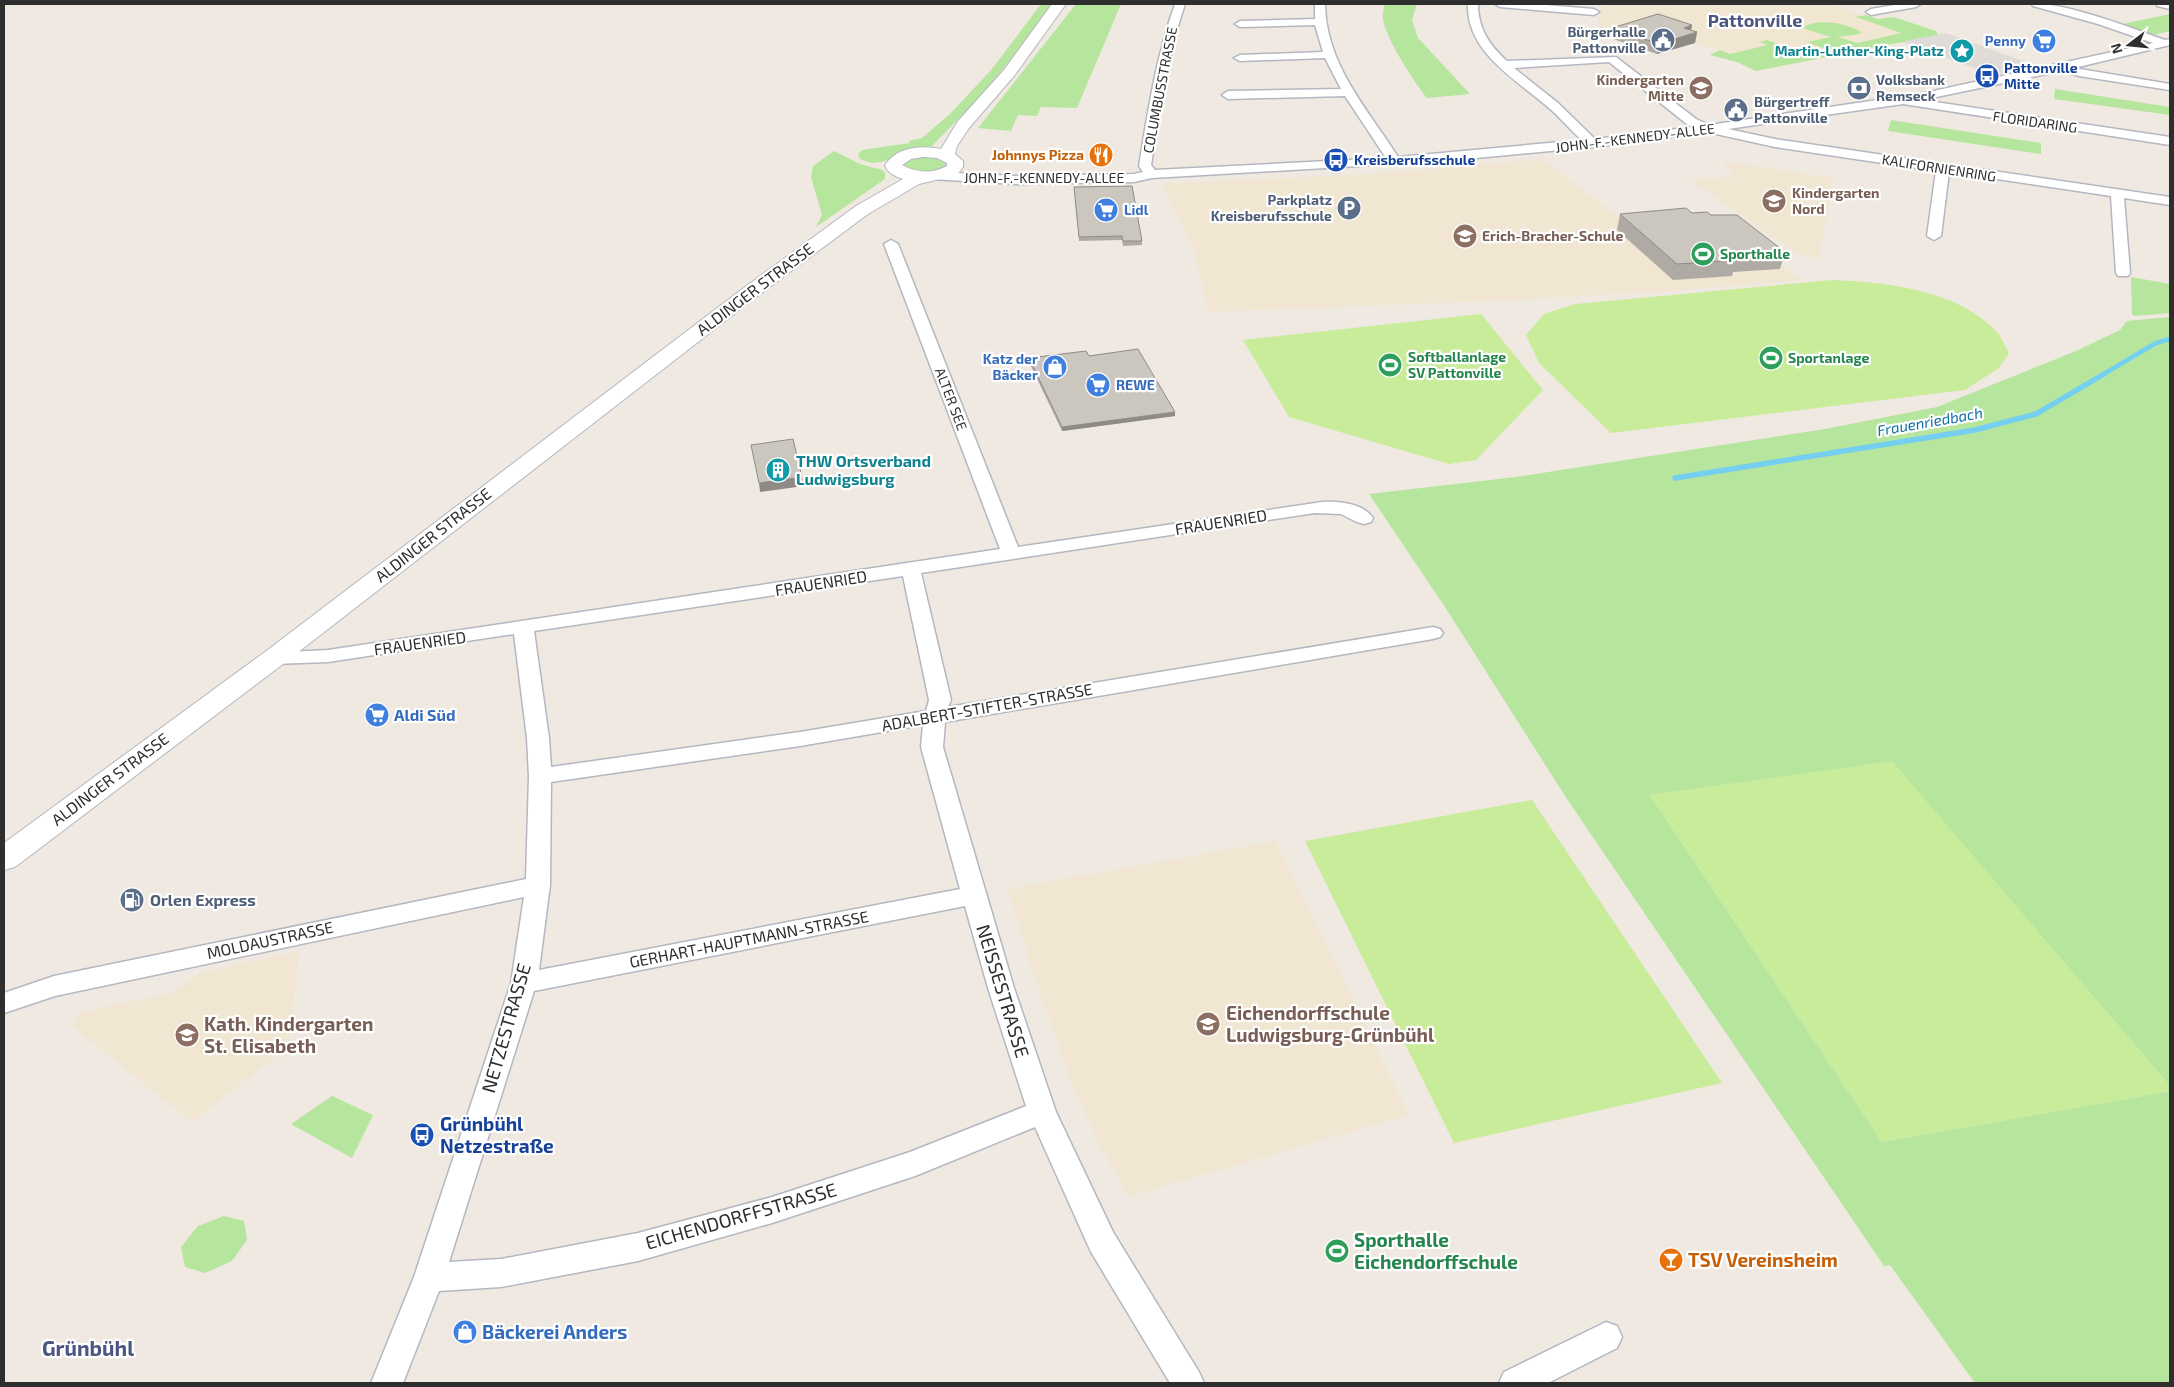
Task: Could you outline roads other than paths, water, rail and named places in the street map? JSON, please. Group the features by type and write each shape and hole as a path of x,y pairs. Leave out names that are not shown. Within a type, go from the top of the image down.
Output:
{"main road":[{"path":"862,210 908,183 951,171 951,161 947,148 958,131 1009,73 1059,4"},
{"path":"929,176 901,173 894,168 896,161 901,157 920,153 933,147 958,131"},
{"path":"920,153 951,161"},
{"path":"862,210 901,173"},
{"name":"ALDINGER STRASSE","path":"4,859 274,658 740,300 862,210"}],"street":[{"name":"COLUMBUSSTRASSE","path":"1152,174 1145,166 1163,62 1172,24 1180,4"},
{"path":"1320,4 1320,22 1329,55 1394,161"},
{"path":"1473,4 1473,19 1479,35 1504,65 1555,107 1593,143"},
{"path":"1500,4 1594,12"},
{"path":"1871,12 1916,4"},
{"path":"2037,4 2167,42"},
{"path":"2161,4 2170,6"},
{"path":"1240,24 1320,22"},
{"name":"JOHN-F.-KENNEDY-ALLEE","path":"929,176 1016,180 1134,178 1152,174 1394,161 1593,143 1708,129 1900,100 2005,80 2167,42"},
{"path":"1240,58 1329,55"},
{"path":"1504,65 1612,59 1692,122 1708,129"},
{"path":"2058,67 2079,73 2170,87"},
{"path":"1228,95 1350,92"},
{"name":"FLORIDARING","path":"1900,100 1920,106 2170,141"},
{"name":"KALIFORNIENRING","path":"1708,129 1775,143 2170,201"},
{"name":"JOHN-F.-KENNEDY-ALLEE","path":"951,161 984,173 1131,171 1152,174"},
{"path":"1934,236 1943,168"},
{"path":"2117,194 2122,272"},
{"name":"ALTER SEE","path":"891,244 1012,555"},
{"name":"FRAUENRIED","path":"274,658 328,656 523,628 1315,508 1337,506 1356,512 1364,518"},
{"name":"NEISSESTRASSE","path":"911,570 940,700 935,716 932,747 1001,988 1042,1112 1102,1242 1188,1383"},
{"name":"NETZESTRASSE","path":"387,1383 429,1277 524,983 538,885 540,776 538,738 523,628"},
{"name":"ADALBERT-STIFTER-STRASSE","path":"540,776 800,738 1433,632"},
{"name":"MOLDAUSTRASSE","path":"4,1003 54,986 538,885"},
{"name":"GERHART-HAUPTMANN-STRASSE","path":"524,983 974,895"},
{"name":"EICHENDORFFSTRASSE","path":"429,1277 501,1273 638,1247 772,1210 906,1166 1042,1112"},
{"path":"1515,1383 1606,1337"}],"waterway":[{"name":"Frauenriedbach","path":"2102,375 2156,343 2170,339"},
{"name":"Frauenriedbach","path":"1675,478 1975,430 2036,414 2104,374"}],"place":[{"name":"Bürgerhalle Pattonville","path":"1663,40"},
{"name":"Penny","path":"2044,41"},
{"name":"Martin-Luther-King-Platz","path":"1962,51"},
{"name":"Pattonville Mitte","path":"1987,76"},
{"name":"Kindergarten Mitte","path":"1701,88"},
{"name":"Volksbank Remseck","path":"1859,88"},
{"name":"Bürgertreff Pattonville","path":"1736,110"},
{"name":"Johnnys Pizza","path":"1101,155"},
{"name":"Kreisberufsschule","path":"1336,160"},
{"name":"Kindergarten Nord","path":"1774,201"},
{"name":"Parkplatz Kreisberufsschule","path":"1349,208"},
{"name":"Lidl","path":"1106,210"},
{"name":"Erich-Bracher-Schule","path":"1465,236"},
{"name":"Sporthalle","path":"1703,254"},
{"name":"Sportanlage","path":"1771,358"},
{"name":"Softballanlage SV Pattonville","path":"1390,365"},
{"name":"Katz der Bäcker","path":"1055,367"},
{"name":"REWE","path":"1098,385"},
{"name":"THW Ortsverband Ludwigsburg","path":"778,470"},
{"name":"Aldi Süd","path":"377,715"},
{"name":"Orlen Express","path":"132,900"},
{"name":"Eichendorffschule Ludwigsburg-Grünbühl","path":"1208,1024"},
{"name":"Kath. Kindergarten St. Elisabeth","path":"187,1035"},
{"name":"Grünbühl Netzestraße","path":"422,1135"},
{"name":"Sporthalle Eichendorffschule","path":"1337,1251"},
{"name":"TSV Vereinsheim","path":"1671,1260"},
{"name":"Bäckerei Anders","path":"465,1332"}],"district":[{"name":"Pattonville","path":"1755,21"},
{"name":"Grünbühl","path":"88,1349"}]}
